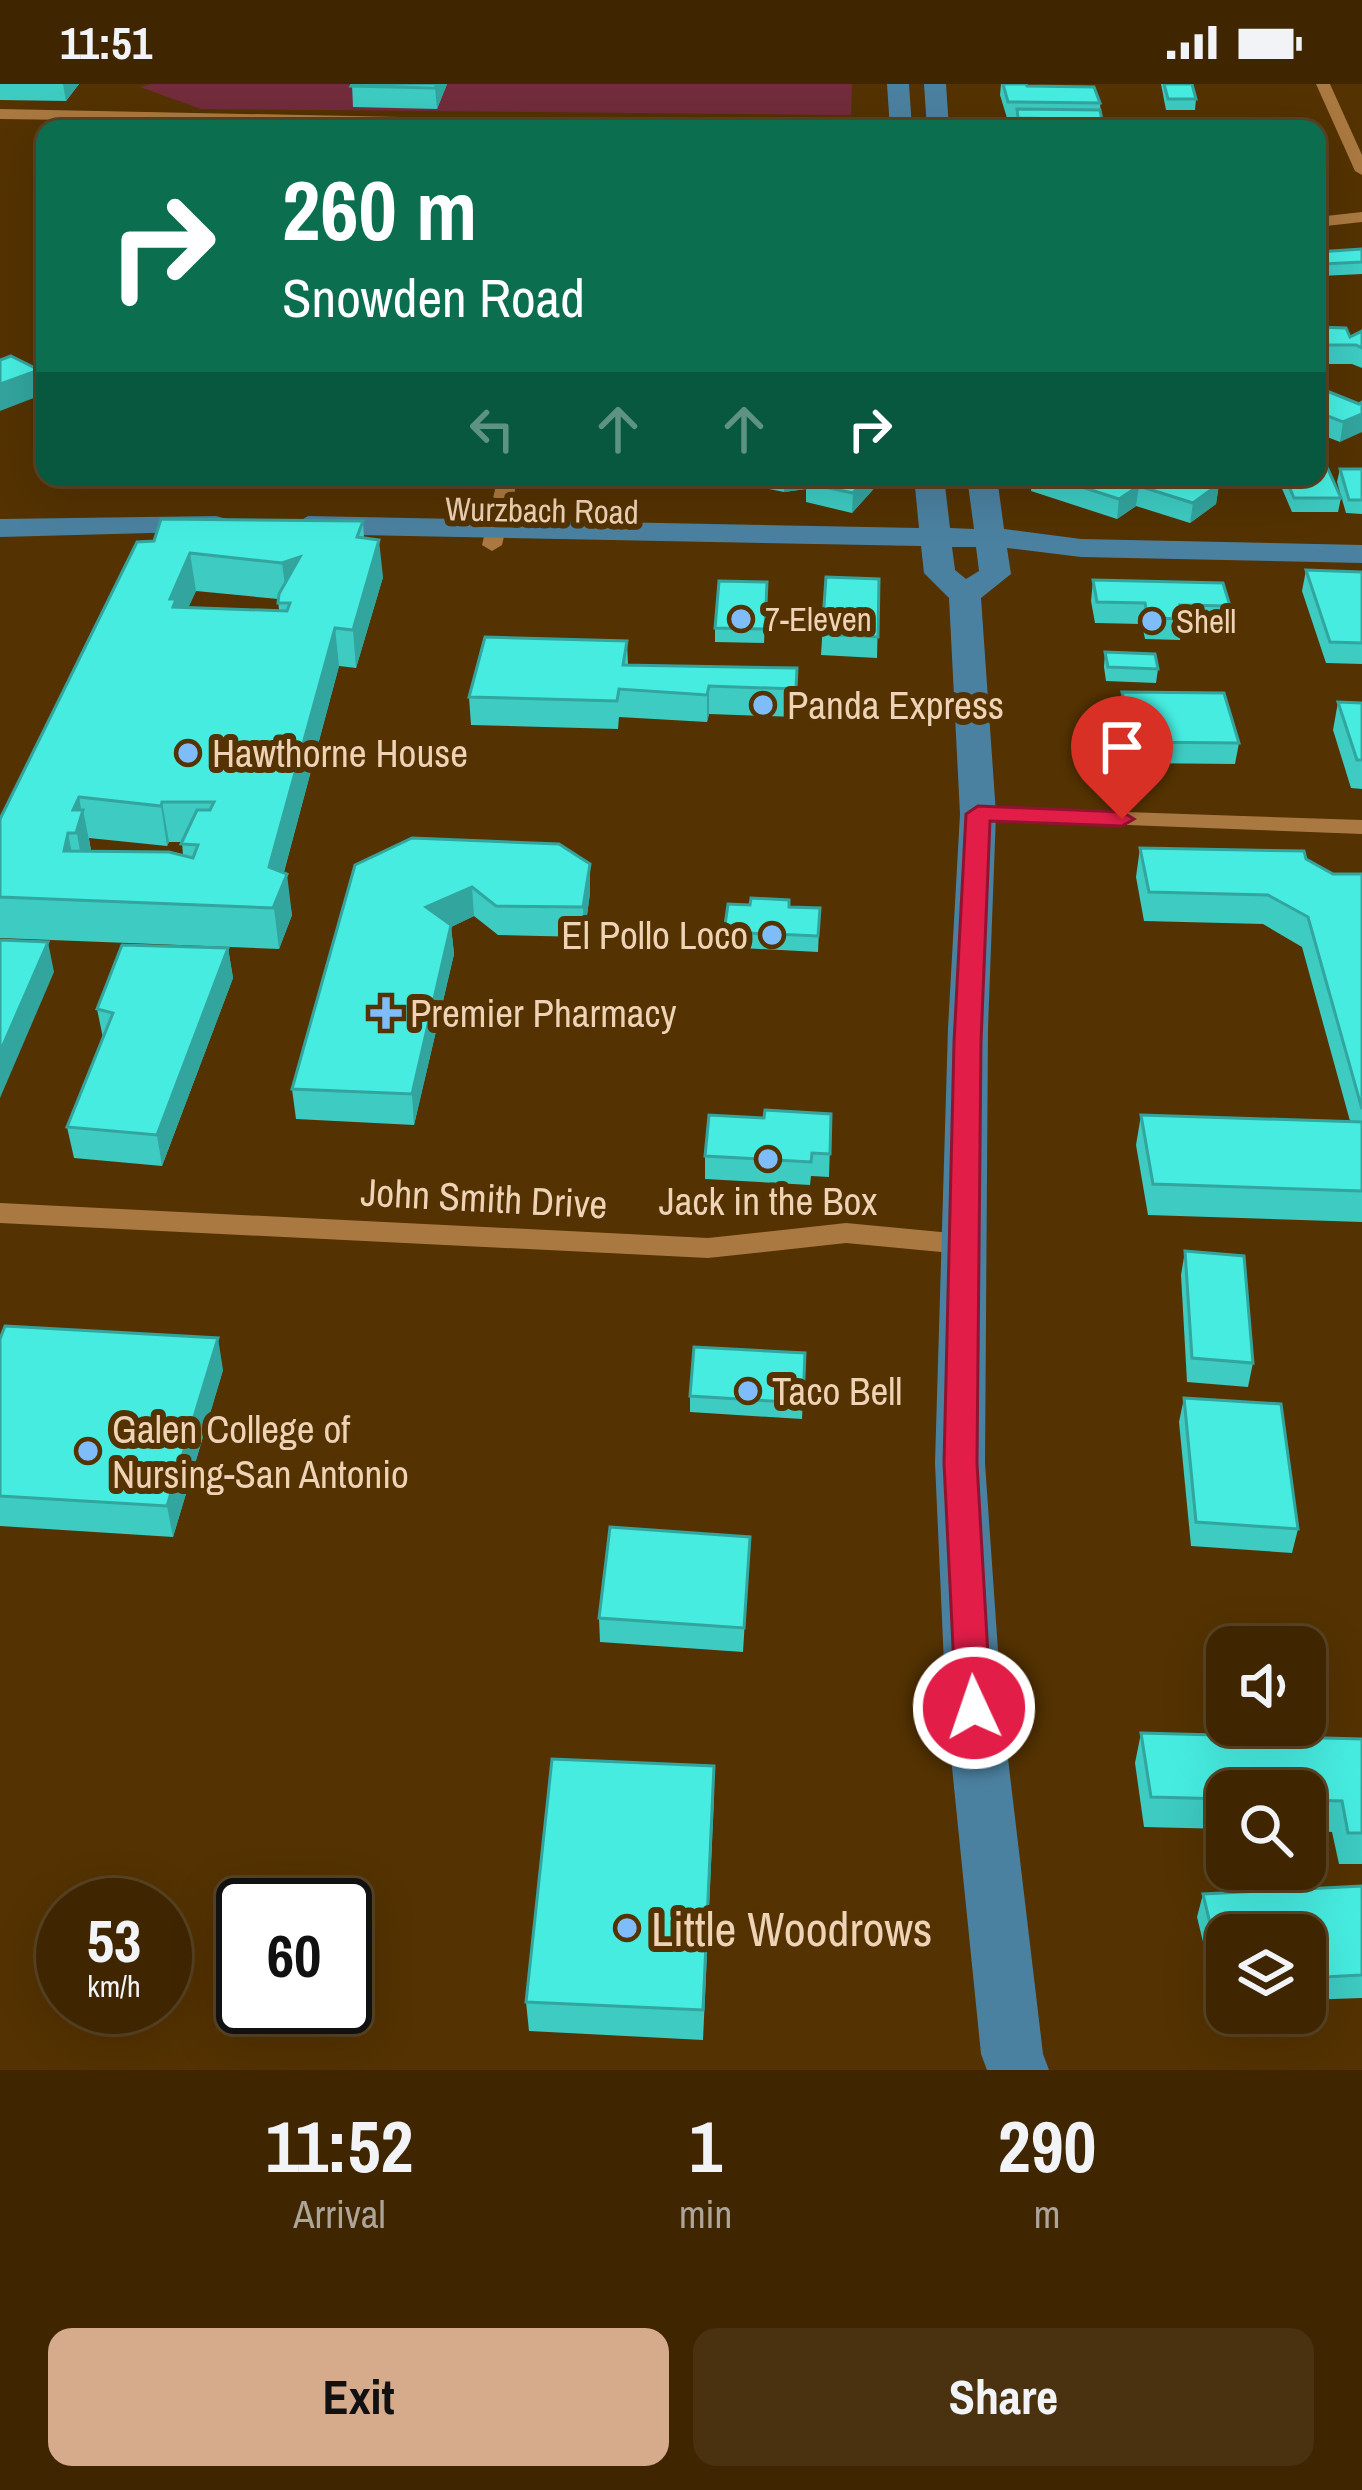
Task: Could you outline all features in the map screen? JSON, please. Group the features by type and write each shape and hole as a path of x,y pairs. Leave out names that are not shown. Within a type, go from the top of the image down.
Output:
{"main road":[{"path":"898,84 900,120"},
{"path":"935,84 937,120"},
{"path":"930,486 940,574 965,595 978,814 962,1244 960,1463 974,1708 1010,2065"},
{"path":"965,595 994,574 983,486"},
{"name":"Wurzbach Road","path":"0,528 992,547 1038,557 1081,548 1362,554"},
{"name":"Wurzbach Road","path":"0,546 260,534"}],"street":[{"path":"1323,84 1362,171"},
{"path":"0,114 276,120"},
{"path":"0,124 36,125"},
{"path":"1326,221 1362,217"},
{"path":"494,535 506,486"},
{"path":"978,814 1362,827"},
{"name":"John Smith Drive","path":"0,1213 707,1248 846,1233 962,1244"}],"shaded area":[{"path":"852,84 851,115 201,109 140,87"}],"building":[{"path":"352,84 437,84 435,88"},
{"path":"1003,84 1094,87 1100,103 1008,102"},
{"path":"1164,84 1192,84 1196,99 1168,99"},
{"path":"1017,109 1100,110 1102,120 1066,120 1018,118"},
{"path":"1362,249 1362,262 1326,264 1326,251"},
{"path":"1326,327 1346,328 1350,337 1362,331 1362,348 1326,345"},
{"path":"11,356 36,371 0,384 0,360"},
{"path":"1326,391 1362,402 1362,414 1343,422 1326,415"},
{"path":"1326,465 1341,498 1294,498 1289,486 1326,486"},
{"path":"1340,469 1362,469 1362,500 1349,500"},
{"path":"820,486 859,486 853,493"},
{"path":"1079,486 1139,486 1119,499"},
{"path":"1139,486 1216,486 1193,503"},
{"name":"Hawthorne House","path":"161,519 363,521 357,537 379,540 353,630 335,628 269,867 287,874 273,908 0,897 0,819 137,542 154,541","holes":["190,553 282,563 300,557 279,594 278,603 290,603 287,611 173,607 176,599 170,599","79,797 161,806 162,802 214,802 210,810 197,810 181,844 198,845 193,858 169,852 64,851 68,833 76,833 83,810 73,810"]},
{"path":"1306,570 1362,572 1362,643 1330,642"},
{"path":"826,577 879,579 878,637 822,634"},
{"path":"1093,580 1223,583 1230,606 1180,605 1183,619 1148,618 1145,603 1097,602"},
{"name":"7-Eleven","path":"719,581 767,582 765,629 715,628"},
{"path":"485,637 627,641 623,665 797,668 796,689 709,686 707,695 619,689 617,701 469,697"},
{"path":"1105,652 1155,654 1158,669 1108,667"},
{"path":"1122,692 1224,693 1239,743 1134,742"},
{"path":"1338,702 1362,703 1362,760 1357,760"},
{"path":"412,838 559,844 590,864 583,907 496,906 472,887 426,907 451,925 412,1094 292,1089 355,865"},
{"path":"1140,848 1304,851 1306,859 1333,874 1362,874 1362,1109 1308,917 1268,895 1149,892"},
{"path":"751,898 820,908 818,936 724,932 728,904 750,905"},
{"path":"0,940 48,942 0,1052"},
{"path":"122,945 228,948 157,1135 67,1127 113,1013 97,1009"},
{"path":"765,1110 831,1114 830,1154 812,1153 811,1162 705,1156 709,1115 764,1118"},
{"path":"1141,1115 1362,1122 1362,1191 1153,1184"},
{"path":"1185,1251 1244,1256 1253,1363 1192,1358"},
{"path":"5,1326 218,1338 167,1506 0,1496 0,1339"},
{"name":"Taco Bell","path":"694,1347 805,1353 803,1403 690,1396"},
{"path":"1184,1398 1281,1404 1298,1529 1196,1522"},
{"path":"610,1527 750,1537 744,1628 599,1618"},
{"path":"1141,1733 1206,1735 1206,1746 1326,1746 1326,1738 1362,1739 1362,1833 1348,1833 1342,1801 1326,1801 1326,1770 1206,1770 1206,1798 1151,1797"},
{"path":"552,1759 714,1766 703,2010 526,2002"},
{"path":"1362,1886 1362,1975 1326,1977 1326,1914 1208,1914 1203,1894 1326,1890"}],"place":[{"name":"7-Eleven","path":"741,619"},
{"name":"Shell","path":"1152,621"},
{"name":"Panda Express","path":"763,705"},
{"name":"Hawthorne House","path":"188,753"},
{"name":"El Pollo Loco","path":"772,935"},
{"name":"Premier Pharmacy","path":"386,1013"},
{"name":"Jack in the Box","path":"768,1159"},
{"name":"Taco Bell","path":"748,1391"},
{"name":"Galen College of Nursing-San Antonio","path":"88,1451"},
{"name":"Little Woodrows","path":"627,1928"}],"route":[{"path":"974,1708 960,1463 967,1042 978,814 1122,819"}]}
